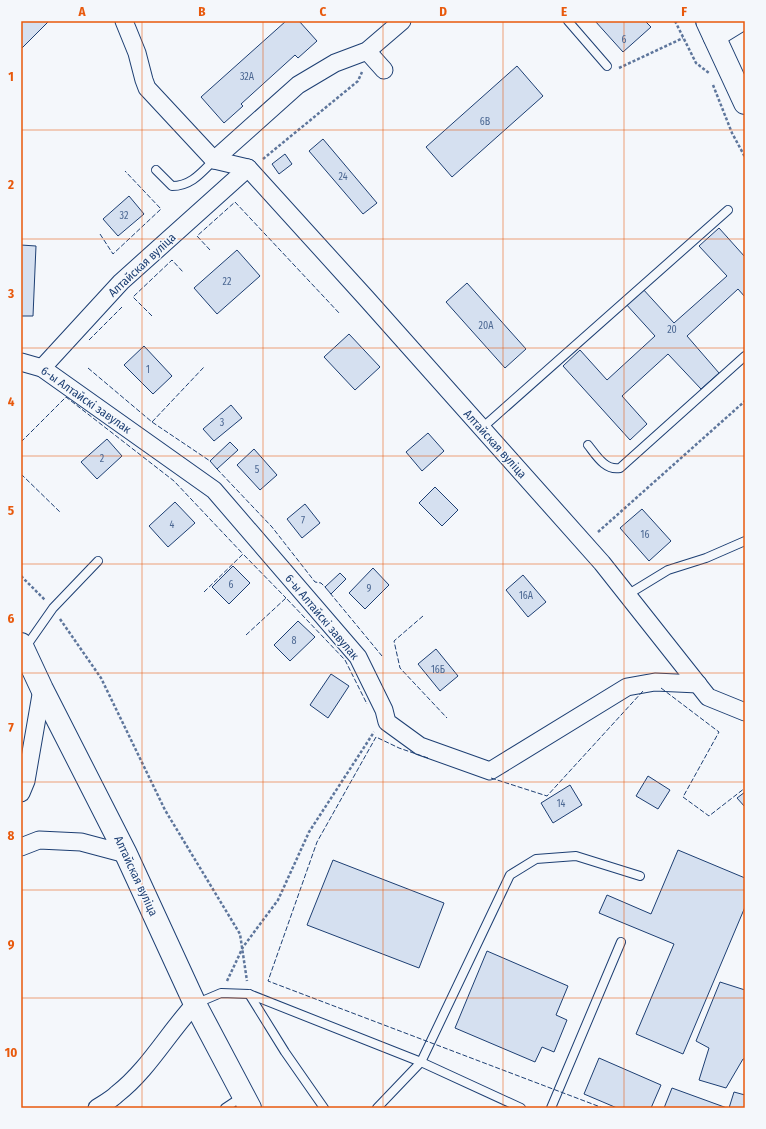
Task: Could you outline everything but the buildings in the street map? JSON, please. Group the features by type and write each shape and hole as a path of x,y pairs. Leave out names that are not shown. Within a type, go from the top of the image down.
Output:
{"main road":[{"path":"710,29 745,103"},
{"name":"Алтайская вуліца","path":"22,647 126,854 195,1004 247,1102"}],"street":[{"path":"124,21 135,46 144,80 148,88 214,160 248,168"},
{"path":"214,160 298,85 334,63 375,60 402,21"},
{"path":"710,29 740,21"},
{"name":"Алтайская вуліца","path":"42,368 121,282 248,168 482,428 584,544 627,595 708,697 745,712"},
{"name":"6-ы Алтайскі завулак","path":"21,362 42,368 214,490 358,657 384,710 387,722"},
{"path":"387,722 420,746 490,771 627,687 655,682 698,684"},
{"path":"21,793 26,781 42,689"},
{"path":"21,847 39,840 81,842 126,854"},
{"path":"97,1108 117,1094 140,1072 176,1025 195,1004"}],"lane":[{"path":"568,21 611,66"},
{"path":"156,170 172,186 181,186 190,183 214,160"},
{"path":"482,428 728,210"},
{"path":"588,445 607,467 615,470 620,468 745,356"},
{"path":"627,595 668,570 706,558 745,541"},
{"path":"22,647 53,608 98,561"},
{"path":"378,1108 421,1062 510,875 536,859 576,856 640,876"},
{"path":"552,1108 621,942"},
{"path":"195,1004 221,993 249,994 421,1062 521,1108"},
{"path":"249,994 285,1052 324,1108"},
{"path":"225,1108 247,1102"}],"path":[{"path":"675,21 696,63 709,74 720,106 745,157"},
{"path":"611,66 620,69 624,68 683,38"},
{"path":"248,168 265,158 358,81 363,68 375,60"},
{"path":"584,544 745,402"},
{"path":"21,576 53,608 101,678 165,810 240,934 249,994"},
{"path":"221,993 243,947 278,900 309,832 372,733 387,722"}],"fence":[{"path":"100,234 113,254 161,209 125,171"},
{"path":"210,250 197,236 235,202 340,314"},
{"path":"152,316 133,297 172,260 183,272"},
{"path":"89,340 122,307"},
{"path":"152,422 204,367"},
{"path":"88,368 152,422 210,461"},
{"path":"21,442 66,397 174,481 243,554"},
{"path":"217,469 272,527 315,582 321,583 326,588"},
{"path":"21,474 61,513"},
{"path":"204,592 243,554 286,598"},
{"path":"330,593 382,656"},
{"path":"246,635 286,598 345,660 367,704"},
{"path":"423,616 394,641 400,668 447,718"},
{"path":"661,688 719,732 683,797 709,816 745,788"},
{"path":"491,778 547,796 643,691"},
{"path":"428,758 399,748 376,737 317,842 268,981 603,1108"}]}
